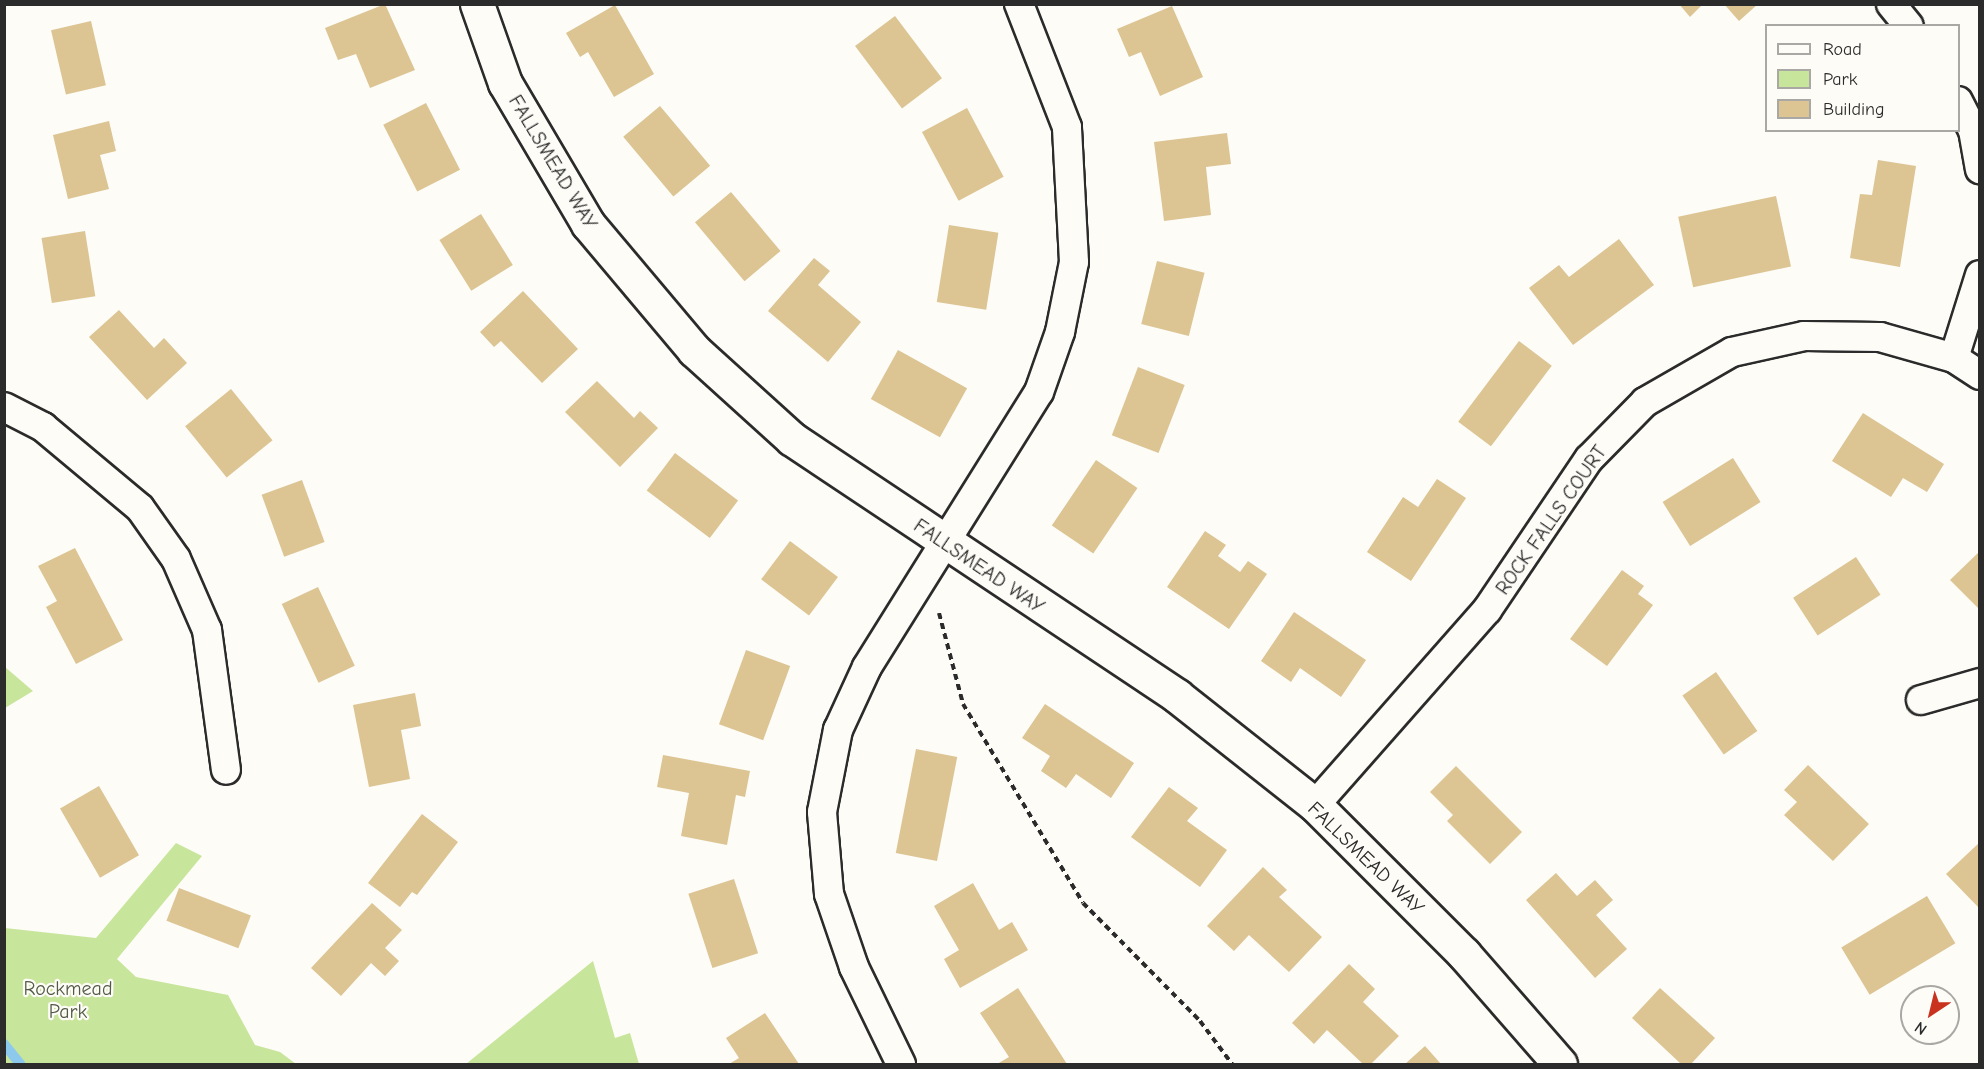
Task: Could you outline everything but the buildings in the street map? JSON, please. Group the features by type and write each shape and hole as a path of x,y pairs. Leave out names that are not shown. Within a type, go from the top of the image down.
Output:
{"street":[{"name":"FALLSMEAD WAY","path":"477,4 505,83 588,224 694,350 792,440 945,544 1177,696 1315,805 1464,954 1560,1065"},
{"path":"901,1065 854,967 829,894 822,812 838,730 867,667 1039,392 1060,332 1074,262 1067,128 1019,4"},
{"path":"1891,4 1907,24"},
{"path":"1960,103 1973,130 1980,170"},
{"path":"1954,358 1980,275"},
{"name":"ROCK FALLS COURT","path":"1315,805 1487,610 1589,459 1645,402 1732,352 1804,336 1880,337 1954,358 1980,375"},
{"path":"4,407 43,427 140,508 176,559 207,630 226,770"},
{"path":"1921,700 1980,683"}],"path":[{"path":"943,602 938,609 963,704 1083,903 1200,1021 1232,1065"}],"green space":[{"path":"5,667 33,691 4,708"},
{"name":"Rockmead Park","path":"176,843 202,856 117,959 136,977 228,995 255,1045 280,1052 296,1064 5,1064 5,928 96,938"},
{"path":"593,961 615,1038 630,1033 639,1064 466,1064"}],"waterway":[{"path":"4,1044 20,1064"}]}
